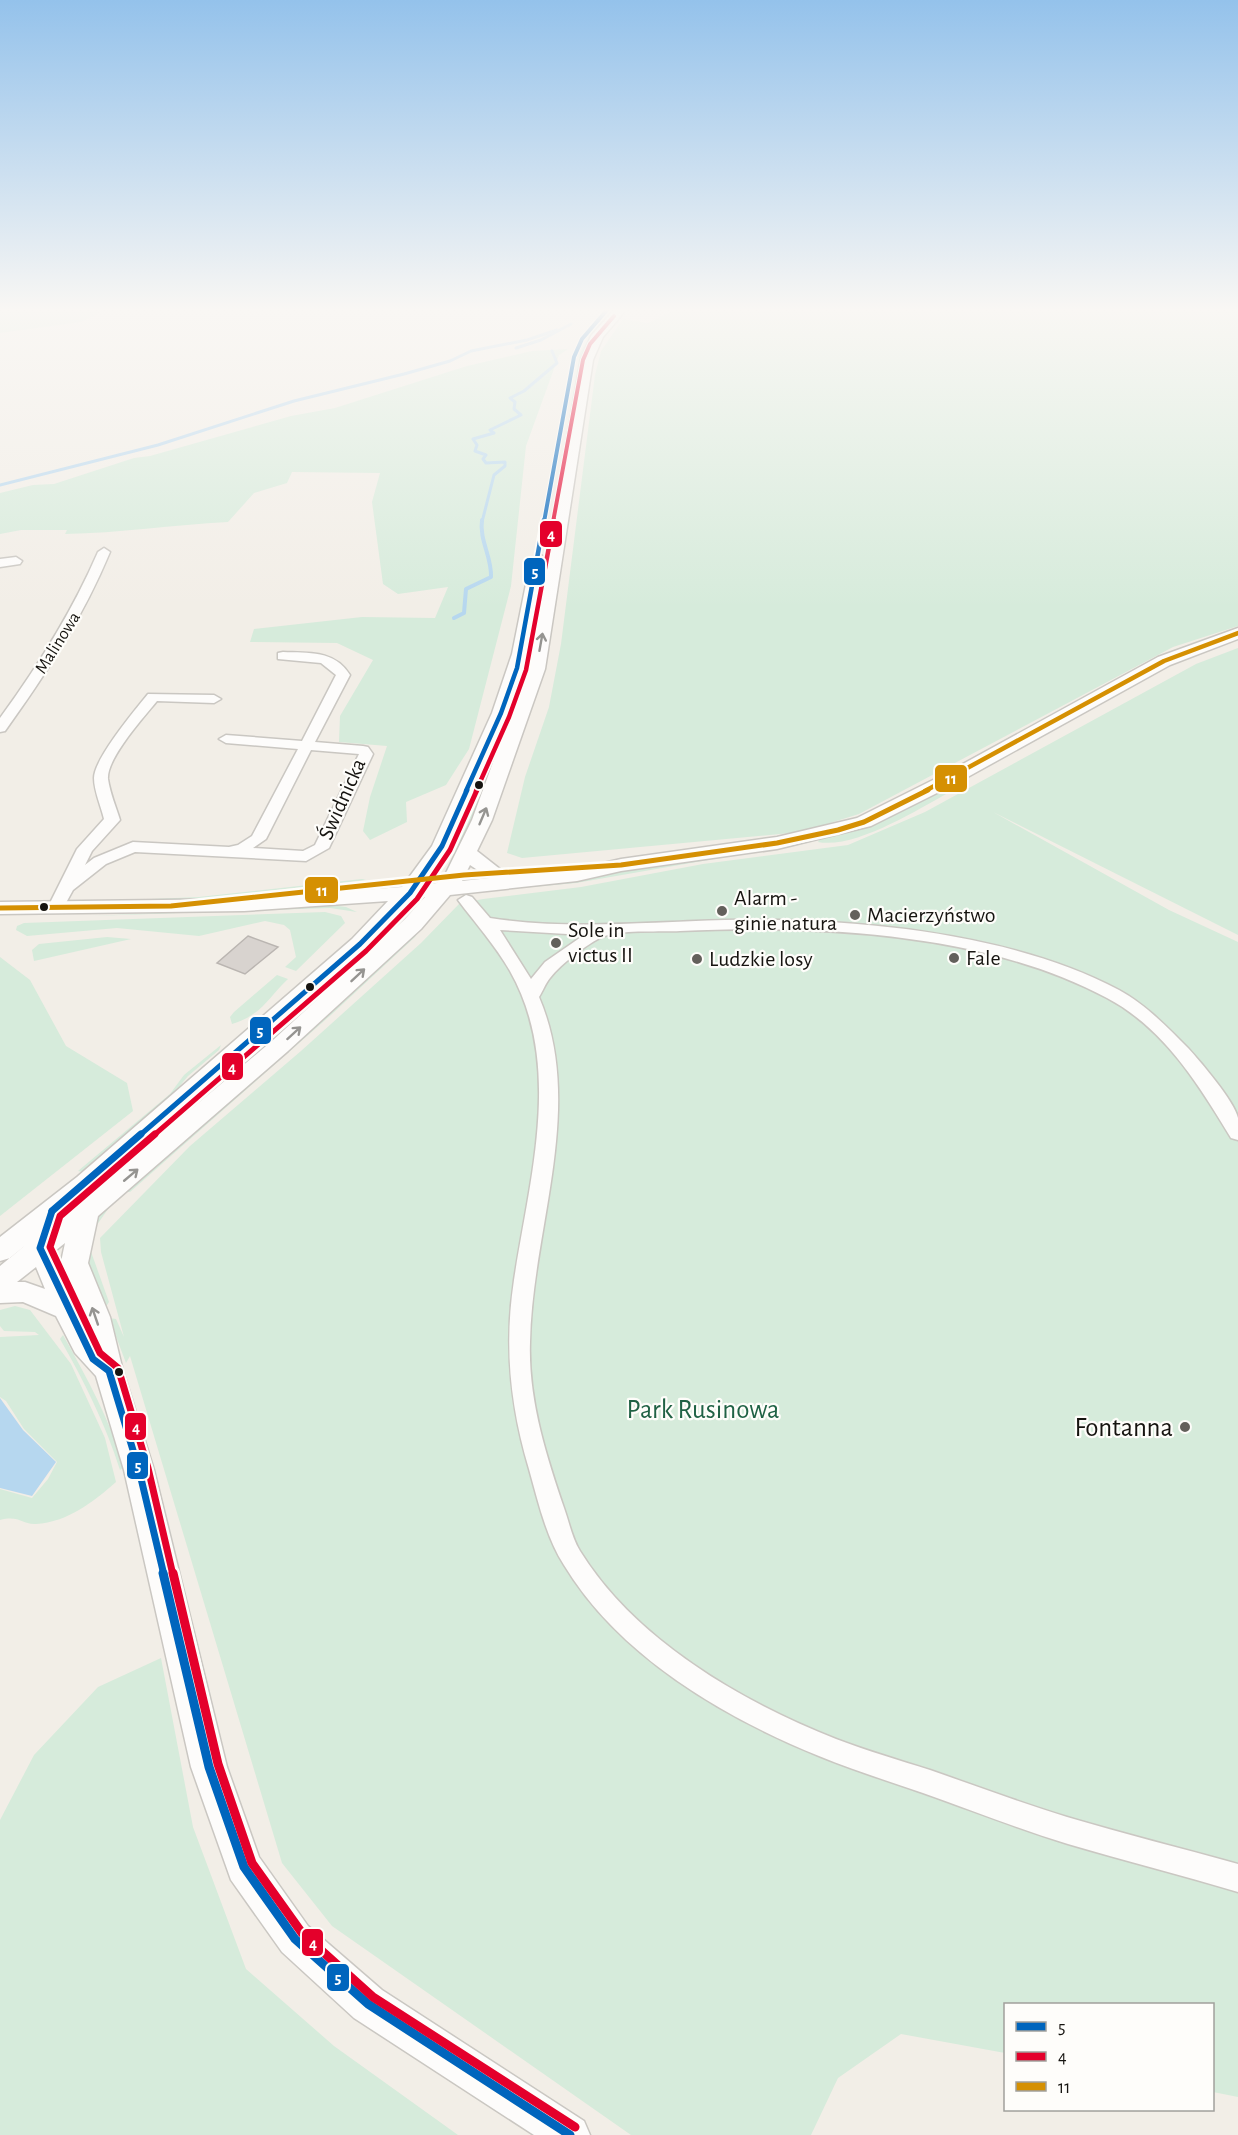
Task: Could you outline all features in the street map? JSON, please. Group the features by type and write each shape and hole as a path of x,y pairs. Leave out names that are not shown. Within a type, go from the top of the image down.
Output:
{"main road":[{"path":"0,1251 52,1211 376,928 415,886 442,846 501,713 517,668 564,410"},
{"path":"455,889 466,853 498,778 536,669 578,410"},
{"path":"0,1281 186,1128 455,889 495,873 621,865 777,843 838,831 864,822 990,757 1164,661 1238,633"},
{"path":"466,853 495,873"},
{"path":"171,906 415,886 455,889 577,875 621,865"},
{"path":"0,908 171,906 346,899 415,886"},
{"path":"346,899 365,912 376,928"},
{"path":"52,1211 40,1248 93,1359 109,1371"},
{"path":"86,1212 74,1263 96,1317 108,1359 109,1371 139,1470 209,1767 244,1867 295,1939 368,2004 570,2135"},
{"path":"0,1251 40,1248 74,1263"},
{"path":"0,1293 25,1292 68,1310"}],"street":[{"name":"Malinowa","path":"0,728 54,651 88,592 104,552"},
{"path":"0,563 16,561"},
{"name":"Świdnicka","path":"230,852 243,848 258,838 343,675 334,663 326,660 283,656"},
{"name":"Świdnicka","path":"55,909 85,849 112,820 101,779 102,770 143,706 153,697 214,699"},
{"name":"Świdnicka","path":"66,887 100,861 133,847 306,856 321,848 366,754 363,750 226,740"},
{"path":"455,889 488,923 531,995 546,1045 548,1091 540,1188 522,1314 519,1352 522,1390 541,1474 553,1510 570,1554 592,1588 622,1621 652,1647 731,1700 822,1746 1065,1829 1238,1878"},
{"path":"488,923 538,931 728,925 813,927 945,942 987,951 1065,973 1114,995 1150,1020 1228,1111 1238,1134"},
{"path":"531,995 535,982 552,965 604,930"}],"green space":[{"path":"326,410 539,410 526,446 511,586 469,749 446,785 406,802 407,822 370,840 363,831 370,797 387,746 339,742 340,716 373,660 337,643 250,642 254,629 362,617 435,618 448,587 398,594 383,584 372,502 380,473 292,472 287,483 254,493 228,522 85,533 65,534 67,530 21,530 0,534 0,493 33,485 54,484 134,458 150,456 291,416"},
{"path":"570,410 574,410 534,650 489,783 459,852 453,851 465,827 533,630"},
{"path":"591,410 1238,410 1238,626 1173,647 859,814 801,832 522,858 507,853 525,777 549,707 561,644"},
{"name":"Park Rusinowa","path":"1238,648 1238,935 993,812 1169,910 1238,942 1238,2097 1214,2092 1214,2003 1004,2003 1004,2053 901,2034 838,2078 811,2135 631,2135 332,1926 282,1863 130,1356 126,1363 109,1318 116,1319 124,1337 101,1252 100,1238 190,1146 301,1051 421,943 459,904 581,887 703,864 848,845 925,812 1196,664"},
{"path":"936,792 948,793 867,834 833,843 818,842 820,839 862,827"},
{"path":"723,852 731,856 576,883 520,888"},
{"path":"366,880 205,898 81,902 199,897"},
{"path":"330,905 346,907 357,912 330,908 91,916"},
{"path":"325,912 341,916 345,923 296,971 285,967 296,957 290,930 284,925 265,921 199,936 117,928 27,936 16,930 17,926 24,923"},
{"path":"394,920 399,922 289,1026 107,1185 102,1183"},
{"path":"421,927 415,937 332,1014 130,1192 122,1192"},
{"path":"107,937 131,939 34,961 32,950 39,944"},
{"path":"0,957 30,980 66,1046 127,1083 133,1111 0,1216"},
{"path":"277,975 288,979 258,1011 232,1024 230,1017 234,1012"},
{"path":"221,1045 219,1050 188,1076 169,1099 83,1172 78,1171 170,1094 184,1075"},
{"path":"113,1202 94,1229 90,1249 109,1302 105,1308 85,1258 98,1214"},
{"path":"15,1306 30,1310 71,1364 105,1438 116,1482 79,1510 59,1519 36,1524 16,1519 0,1520 0,1489 32,1498 48,1479 57,1462 24,1429 6,1401 0,1397 0,1337 39,1335 35,1332 4,1331 0,1326 0,1310"},
{"path":"63,1335 105,1416 124,1467 120,1470 93,1403 60,1339"},
{"path":"161,1658 193,1827 246,1969 334,2046 458,2135 0,2135 0,1820 34,1755 98,1687"}],"water":[{"path":"0,1398 23,1430 56,1462 32,1496 0,1488"}],"building":[{"path":"248,936 278,947 245,974 217,963"}],"waterway":[{"path":"0,485 158,445 267,410"},
{"path":"482,522 494,475 505,466 505,462 486,463 483,459 486,455 475,451 477,445 473,439 494,433 490,430 521,415 515,410"},
{"path":"454,618 464,613 466,589 491,577 490,562 482,535 482,522"}],"transit line":[{"name":"5","path":"52,1211 360,944 410,893 442,846 501,713 517,668 564,410"},
{"name":"4","path":"574,410 526,670 509,717 450,850 417,899 366,951 60,1216 50,1247 100,1353 118,1368 148,1468 218,1764 252,1863 302,1933 373,1997 575,2127"},
{"name":"11","path":"0,908 171,906 464,875 621,865 777,843 838,830 864,822 948,780 1164,661 1238,633"},
{"name":"5","path":"52,1211 40,1248 93,1359 109,1371 139,1470 209,1767 244,1867 295,1939 368,2004 570,2135"}],"place":[{"name":"Alarm - ginie natura","path":"722,911"},
{"name":"Macierzyństwo","path":"855,915"},
{"name":"Sole in victus II","path":"556,943"},
{"name":"Fale","path":"954,958"},
{"name":"Ludzkie losy","path":"697,959"},
{"name":"Fontanna","path":"1185,1427"}]}
